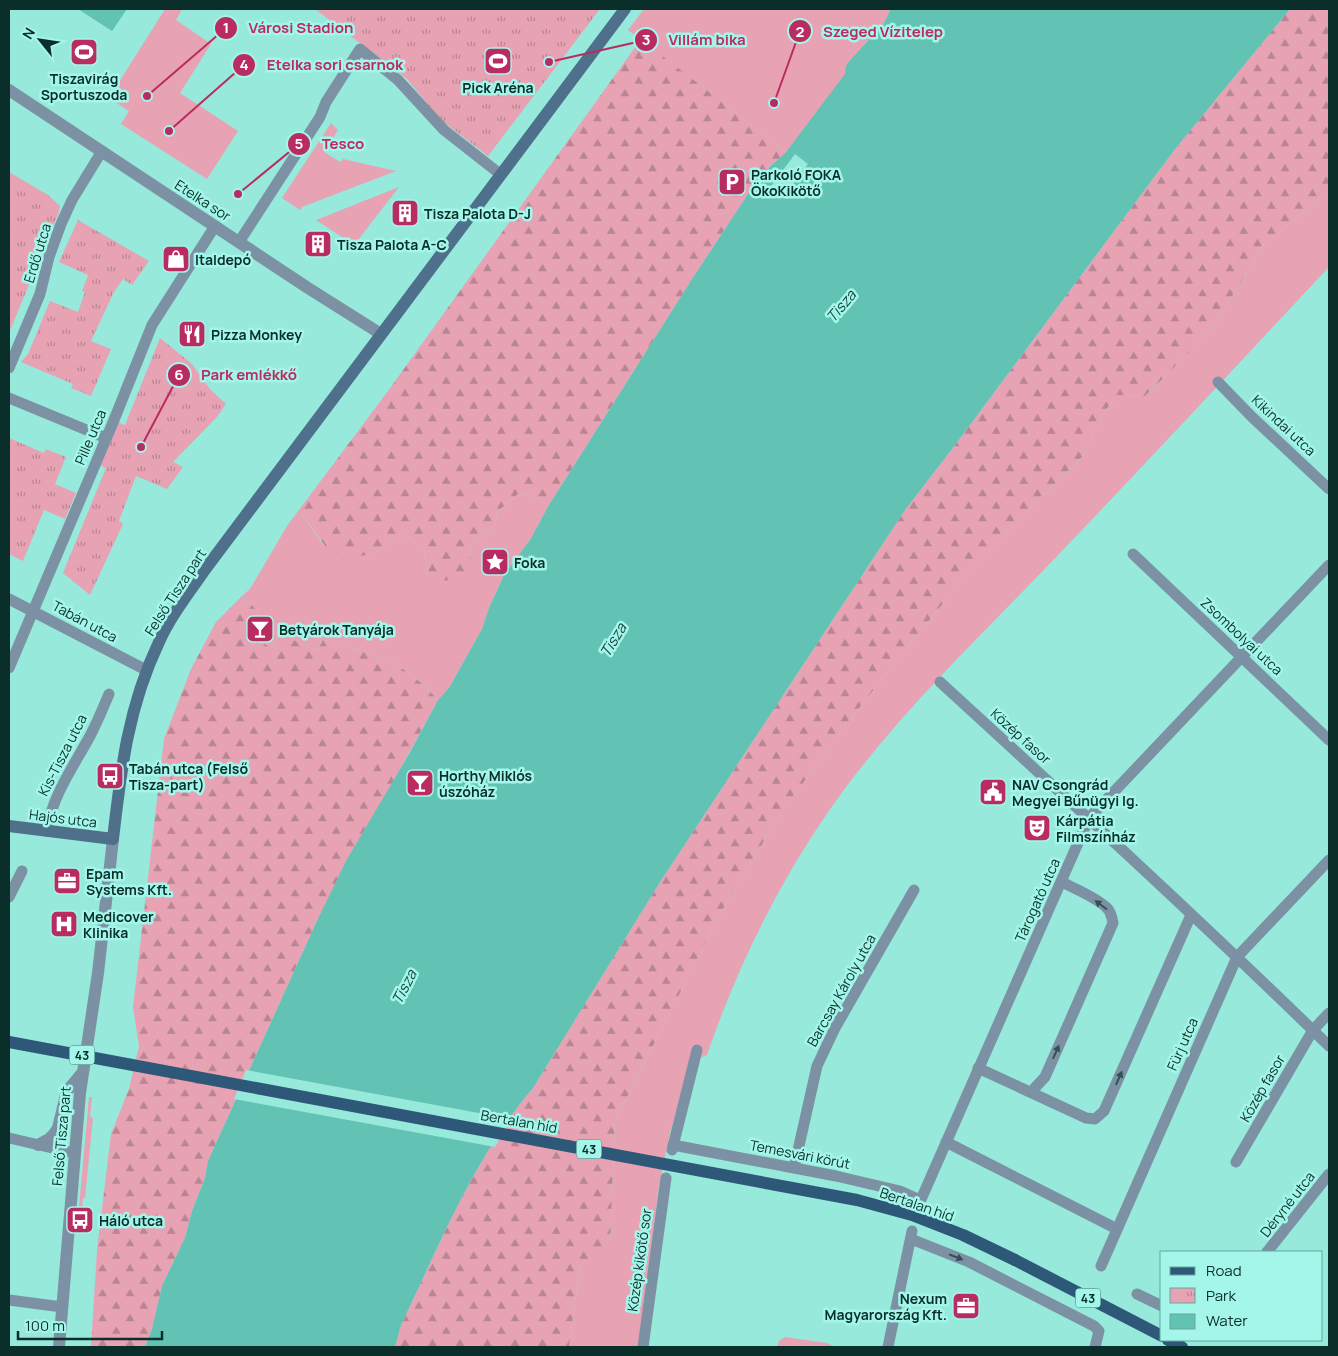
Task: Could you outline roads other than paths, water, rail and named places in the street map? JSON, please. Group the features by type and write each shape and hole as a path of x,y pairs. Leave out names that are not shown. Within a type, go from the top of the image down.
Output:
{"main road":[{"name":"Felső Tisza part","path":"113,839 126,740 138,692 146,670 168,624 200,577 625,9"},
{"name":"Hajós utca","path":"9,826 113,839"},
{"name":"Bertalan híd","path":"9,1042 785,1185 857,1200 912,1216 962,1235 1160,1335"},
{"path":"1170,1341 1182,1347"}],"street":[{"path":"239,242 315,125 326,102 360,49 398,80 444,130 500,174"},
{"name":"Etelka sor","path":"9,90 381,334"},
{"name":"Erdő utca","path":"9,368 40,294 49,257 61,224 72,200 102,151"},
{"name":"Pille utca","path":"9,668 152,325 214,226"},
{"name":"Kikindai utca","path":"1218,382 1329,489"},
{"path":"9,398 106,438"},
{"name":"Zsombolyai utca","path":"1133,554 1329,740"},
{"name":"Tárogató utca","path":"919,1202 1089,818 1329,565"},
{"name":"Tabán utca","path":"9,599 146,670"},
{"name":"Közép fasor","path":"940,682 1237,956 1329,1046"},
{"name":"Kis-Tisza utca","path":"46,831 50,811 66,775 90,735 109,694"},
{"name":"Felső Tisza part","path":"59,1347 74,1153 83,1072 98,973 113,839"},
{"name":"Fürj utca","path":"1101,1266 1237,956 1329,860"},
{"path":"9,897 22,871"},
{"path":"1031,1092 1045,1077 1112,923 1112,915 1107,908 1062,882"},
{"name":"Barcsay Károly utca","path":"794,1168 806,1108 820,1060 914,890"},
{"path":"978,1068 1086,1118 1095,1118 1104,1111 1191,915"},
{"path":"1313,1030 1329,1013"},
{"name":"Közép fasor","path":"1236,1162 1313,1030"},
{"name":"Temesvári körút","path":"697,1050 672,1148 794,1168 900,1191 919,1202"},
{"path":"38,1145 54,1134 59,1124 67,1091 83,1072"},
{"path":"9,1138 74,1153"},
{"path":"946,1142 1117,1229"},
{"name":"Déryné utca","path":"1268,1251 1329,1174"},
{"name":"Közép kikötő sor","path":"642,1347 666,1178"},
{"path":"888,1347 912,1235 1094,1326 1099,1331 1095,1347"},
{"path":"1137,1294 1160,1305"},
{"path":"9,1300 62,1307"}],"water":[{"path":"78,9 127,9 112,31"},
{"name":"Tisza","path":"891,9 1290,9 1175,149 905,510 660,882 533,1088 493,1143 444,1233 401,1325 395,1347 145,1347 152,1329 162,1286 185,1238 192,1211 205,1178 208,1161 316,923 346,861 409,754 438,700 449,688 482,629 504,575 530,540 549,505 694,276 760,176 786,152 845,74 846,66 850,60 883,25"}],"place":[{"name":"Tiszavirág Sportuszoda","path":"84,52"},
{"name":"Pick Aréna","path":"498,61"},
{"name":"Villám bika","path":"549,62"},
{"name":"Városi Stadion","path":"147,96"},
{"name":"Szeged Vízitelep","path":"774,103"},
{"name":"Etelka sori csarnok","path":"169,131"},
{"name":"Parkoló FOKA ÖkoKikötő","path":"732,182"},
{"name":"Tesco","path":"238,194"},
{"name":"Tisza Palota D-J","path":"405,213"},
{"name":"Tisza Palota A-C","path":"318,244"},
{"name":"Italdepó","path":"176,259"},
{"name":"Pizza Monkey","path":"192,334"},
{"name":"Park emlékkő","path":"141,447"},
{"name":"Foka","path":"495,562"},
{"name":"Betyárok Tanyája","path":"260,629"},
{"name":"Tabán utca (Felső Tisza-part)","path":"110,776"},
{"name":"Horthy Miklós úszóház","path":"420,783"},
{"name":"NAV Csongrád Megyei Bűnügyi Ig.","path":"993,792"},
{"name":"Kárpátia Filmszínház","path":"1037,828"},
{"name":"Epam Systems Kft.","path":"67,881"},
{"name":"Medicover Klinika","path":"64,924"},
{"name":"Háló utca","path":"80,1220"},
{"name":"Nexum Magyarország Kft.","path":"966,1306"}]}
